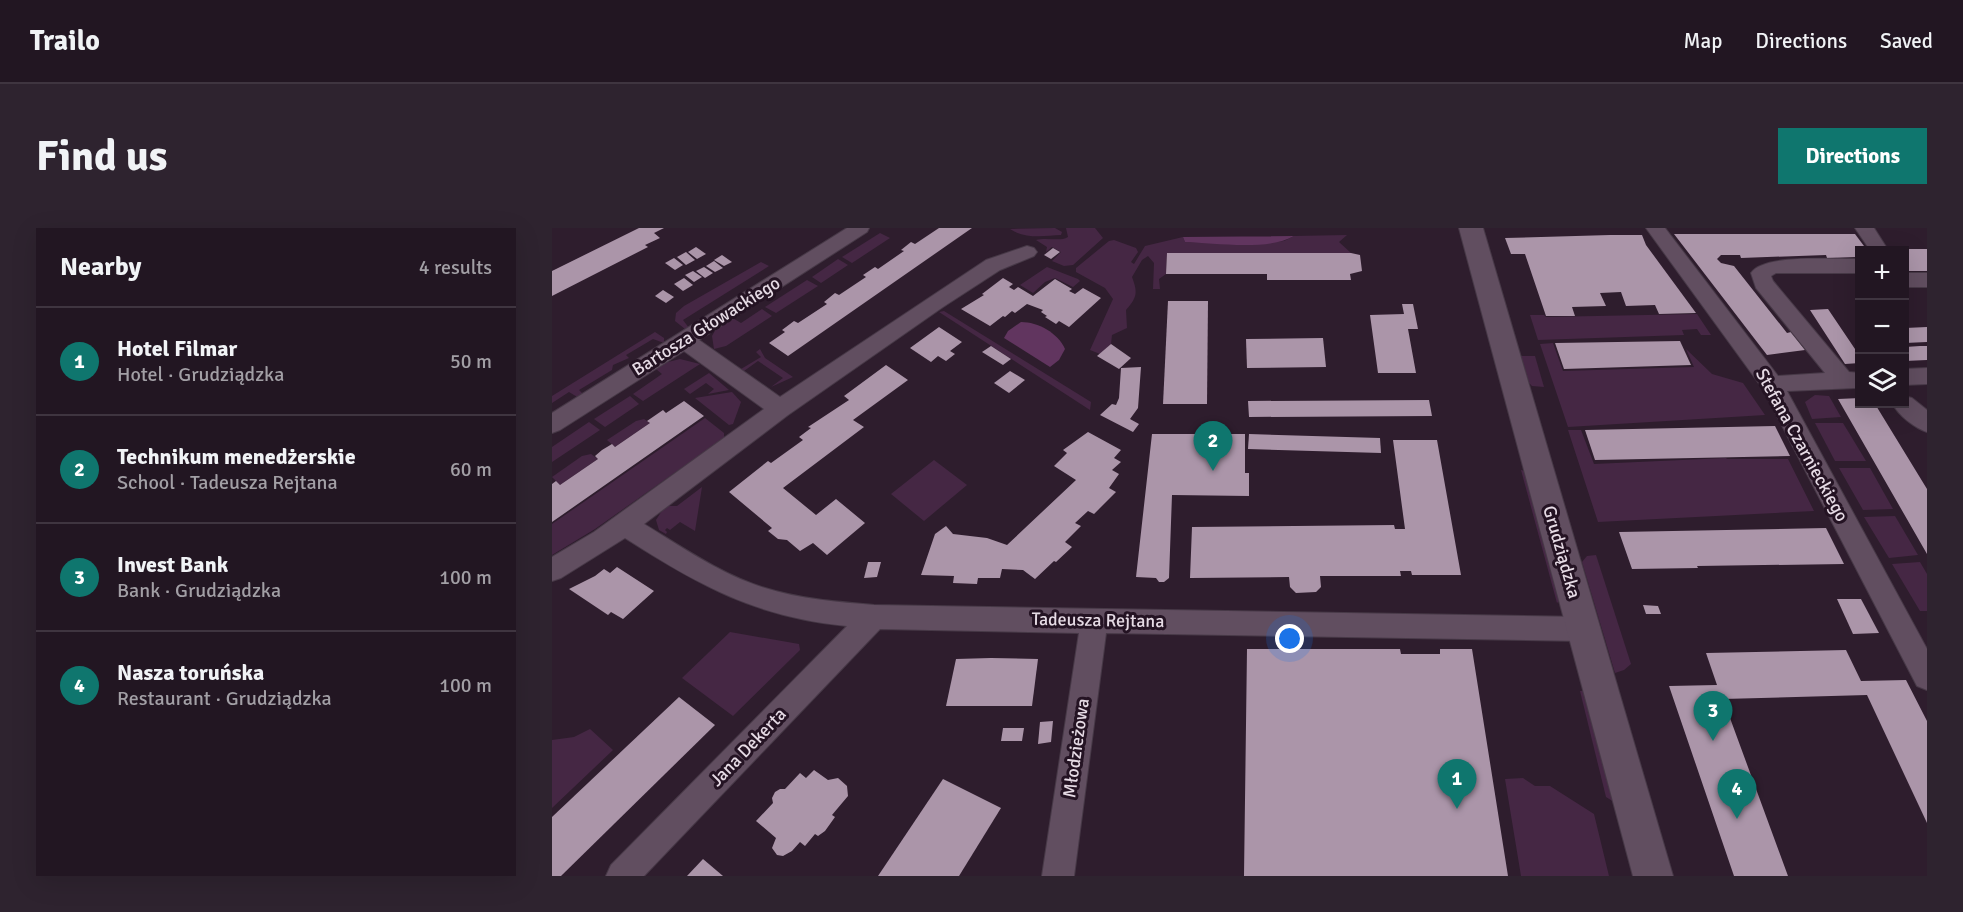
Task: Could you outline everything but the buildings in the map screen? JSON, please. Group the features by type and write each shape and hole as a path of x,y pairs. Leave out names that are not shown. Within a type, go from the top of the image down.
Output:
{"street":[{"name":"Bartosza Głowackiego","path":"552,424 860,228"},
{"name":"Grudziądzka","path":"1471,228 1653,876"},
{"name":"Stefana Czarnieckiego","path":"1655,228 1772,384 1927,677"},
{"path":"1864,228 1876,246"},
{"path":"552,570 629,527 780,410 993,265 1027,252"},
{"path":"1851,380 1763,283 1761,273 1772,267 1855,266"},
{"path":"1909,280 1927,280"},
{"path":"684,340 780,410"},
{"path":"1909,377 1927,376"},
{"path":"1772,384 1851,380"},
{"path":"1909,408 1927,423"},
{"name":"Tadeusza Rejtana","path":"629,527 714,577 752,595 824,613 874,617 1583,628"},
{"name":"Jana Dekerta","path":"622,876 874,617"},
{"name":"Młodzieżowa","path":"1058,876 1094,619"}],"shaded area":[{"path":"1055,228 1062,232 1061,235 1028,236 1010,229"},
{"path":"1066,228 1095,228 1103,238 1073,265 1064,266 1052,261 1061,252 1052,247 1046,252 1047,247 1036,240 1068,237"},
{"path":"880,233 890,238 852,263 842,257"},
{"path":"1347,235 1339,242 1351,253 1167,254 1166,274 1159,279 1160,289 1153,289 1154,263 1148,256 1142,260 1132,277 1135,295 1126,310 1127,328 1112,335 1111,344 1100,354 1090,350 1113,299 1105,288 1076,272 1076,268 1109,241 1114,240 1136,248 1138,252 1131,262 1134,264 1145,246 1183,237 1185,242 1251,244 1284,241 1294,236"},
{"path":"1294,236 1283,241 1256,245 1185,242 1183,237"},
{"path":"838,259 848,265 821,283 812,277"},
{"path":"761,262 769,266 683,320 689,328 685,329 675,321 676,313 684,306"},
{"path":"1047,267 1080,281 1073,287 1055,278 1045,282 1033,293 1020,285"},
{"path":"807,280 818,286 776,313 765,307"},
{"path":"762,309 772,316 726,346 714,349 712,336 717,327 731,317 741,323"},
{"path":"944,311 1091,402 1090,410 939,312"},
{"path":"1697,314 1711,335 1701,335 1697,329 1682,330 1684,335 1538,340 1530,315 1546,317"},
{"path":"1021,322 1041,326 1058,338 1065,349 1059,360 1050,367 1004,338 1008,331"},
{"path":"655,332 664,338 664,343 653,339 626,355 629,358 613,365 612,370 579,390 586,393 579,398 569,392 552,403 552,396"},
{"path":"1553,343 1563,371 1694,367 1686,349 1712,374 1743,383 1765,415 1568,427 1540,344"},
{"path":"760,349 765,358 793,377 771,387 783,378 758,361 744,371 741,369 761,357 756,352"},
{"path":"1521,356 1535,356 1544,387 1532,386 1529,383"},
{"path":"680,359 700,364 643,401 633,394 662,374 656,369 660,364"},
{"path":"709,373 729,390 708,394 714,389 706,383 690,394 684,389"},
{"path":"732,392 741,402 733,424 729,425 695,398"},
{"path":"1815,395 1829,396 1841,417 1812,419 1805,402"},
{"path":"630,396 639,404 605,427 594,419"},
{"path":"705,418 724,433 724,438 595,529 552,555 552,524"},
{"path":"644,419 650,423 615,447 607,440 636,421"},
{"path":"589,422 600,430 552,462 552,447"},
{"path":"1815,423 1843,423 1866,461 1835,461"},
{"path":"1568,430 1581,430 1594,464 1726,458 1788,459 1814,511 1598,522"},
{"path":"591,454 598,459 560,485 552,477 582,456"},
{"path":"934,460 967,485 924,521 891,494"},
{"path":"1839,468 1870,468 1893,509 1863,510"},
{"path":"1521,470 1525,471 1560,600 1557,603"},
{"path":"702,487 695,531 680,522 670,530 667,528 666,534 659,530 656,520 665,506 677,506"},
{"path":"1895,516 1918,555 1889,558 1864,517"},
{"path":"1596,555 1631,664 1615,673 1582,562 1587,556"},
{"path":"1920,562 1927,574 1927,611 1920,611 1892,564"},
{"path":"730,632 799,644 800,650 733,716 682,678"},
{"path":"1590,690 1619,805 1606,797 1580,691"},
{"path":"590,729 613,750 552,808 552,740 574,737"},
{"path":"1523,778 1535,786 1550,786 1594,814 1609,876 1521,876 1505,779"}],"place":[{"name":"Technikum menedżerskie","path":"1213,471"},
{"name":"Invest Bank","path":"1713,741"},
{"name":"Hotel Filmar","path":"1457,809"},
{"name":"Nasza toruńska","path":"1737,819"}]}
